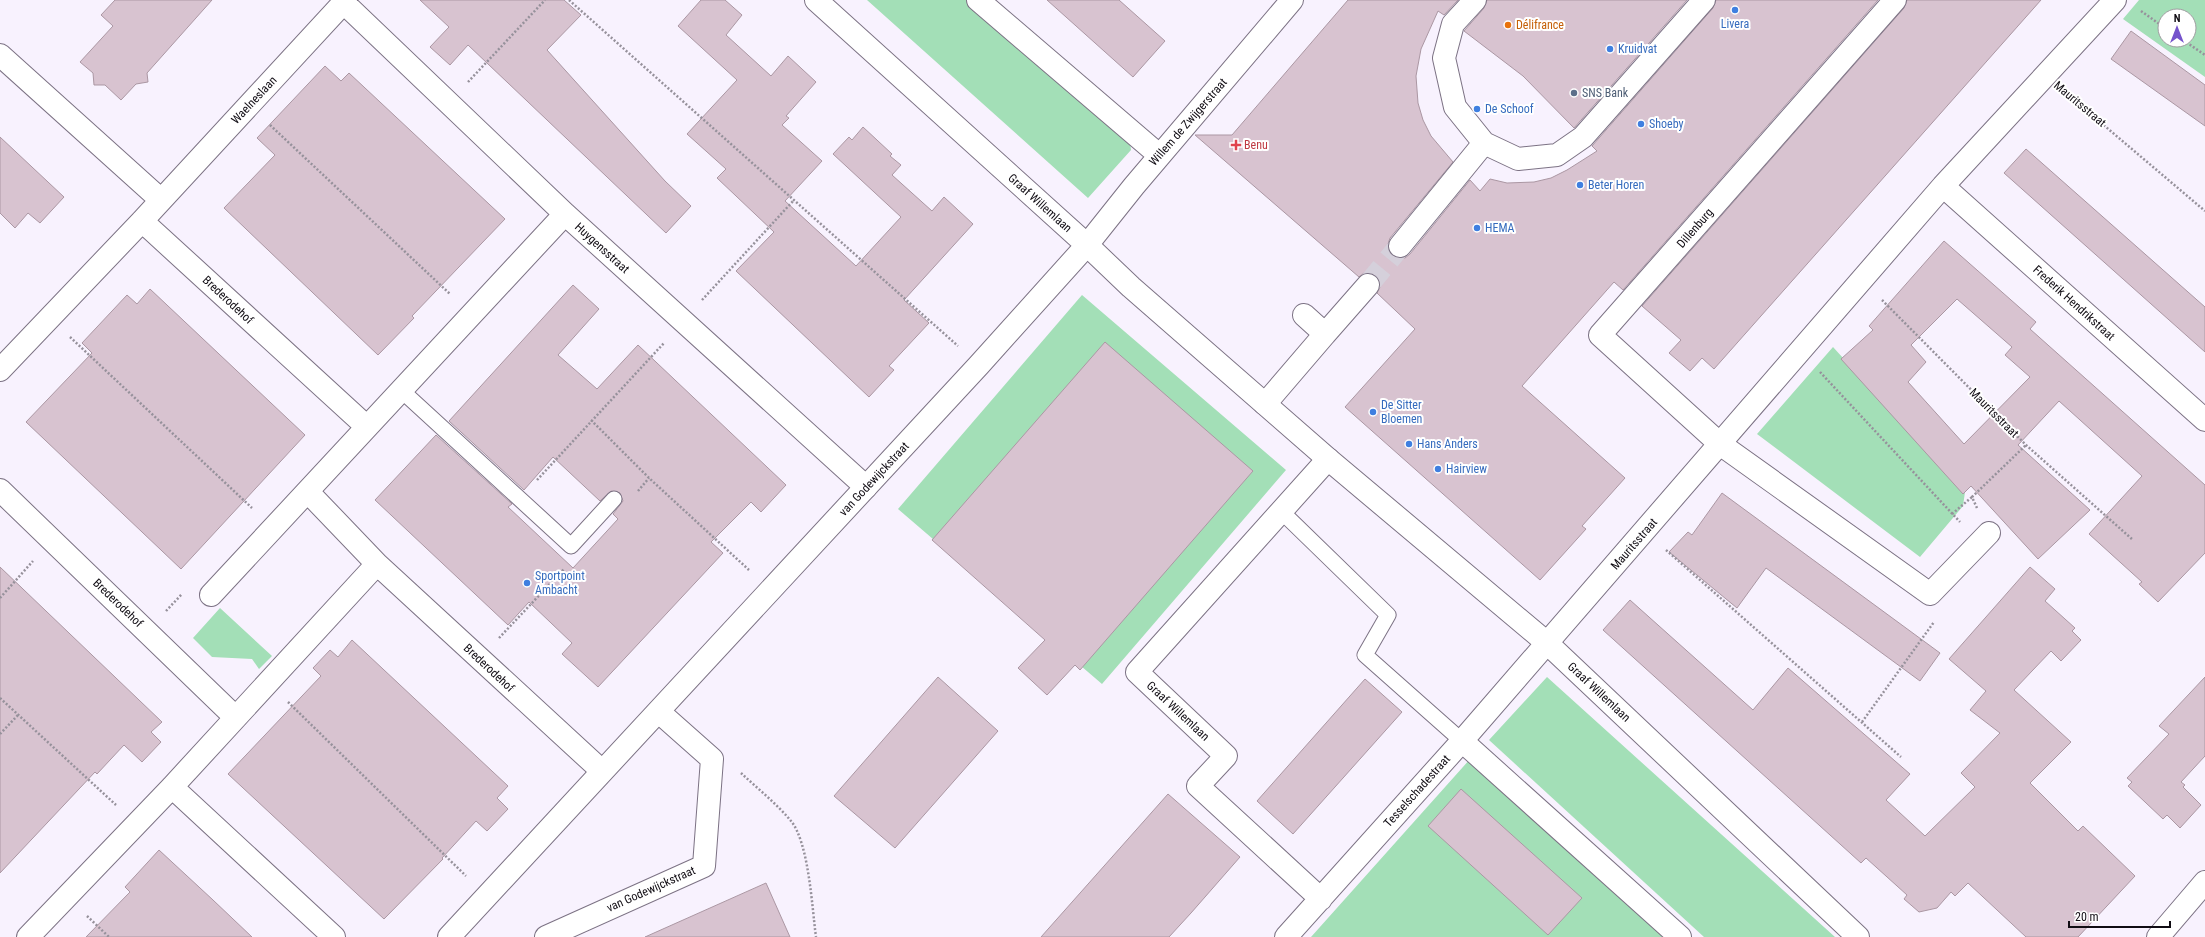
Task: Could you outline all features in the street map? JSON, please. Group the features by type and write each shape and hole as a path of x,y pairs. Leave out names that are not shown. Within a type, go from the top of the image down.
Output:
{"street":[{"name":"Graaf Willemlaan","path":"816,0 1087,245 1131,287 1328,459 1547,643 1858,937"},
{"path":"978,0 1159,155"},
{"name":"Willem de Zwijgerstraat","path":"1087,245 1159,155 1292,0"},
{"path":"1474,0 1453,24 1444,58 1455,107 1484,143 1518,159 1557,155 1583,137 1704,0"},
{"name":"Dillenburg","path":"1720,444 1600,335 1896,0"},
{"name":"Mauritsstraat","path":"1547,643 1943,186 2115,0"},
{"name":"Huygensstraat","path":"344,1 448,103 565,214 866,488"},
{"name":"Waelneslaan","path":"0,370 142,221 344,1"},
{"path":"0,55 161,200"},
{"path":"1400,246 1484,143"},
{"name":"Frederik Hendrikstraat","path":"1943,186 2205,420"},
{"path":"211,595 565,214"},
{"name":"Brederodehof","path":"142,221 367,427"},
{"name":"van Godewijckstraat","path":"449,937 866,488 1087,245"},
{"path":"1265,404 1368,285"},
{"path":"1304,316 1325,334"},
{"path":"1720,444 1930,594 1984,538"},
{"name":"Graaf Willemlaan","path":"1321,899 1198,786 1226,756 1137,672 1328,459"},
{"name":"Brederodehof","path":"0,490 235,717"},
{"name":"Brederodehof","path":"308,492 377,564 602,772"},
{"path":"28,937 172,787 377,564"},
{"name":"Tesselschadestraat","path":"1286,937 1462,741 1547,643"},
{"path":"659,712 712,759"},
{"path":"1462,741 1680,937"},
{"name":"van Godewijckstraat","path":"546,937 704,866 712,759"},
{"path":"172,787 334,937"},
{"path":"2158,937 2205,882"}],"lane":[{"path":"401,390 571,546 614,499"},
{"path":"1282,512 1388,615 1365,655 1462,741"}],"path":[{"path":"448,103 544,0"},
{"path":"568,0 979,365"},
{"path":"2137,8 2157,22"},
{"path":"2194,48 2205,56"},
{"name":"Mauritsstraat","path":"2046,75 2205,211"},
{"path":"250,105 471,314"},
{"path":"520,499 794,200"},
{"name":"Mauritsstraat","path":"1862,280 2026,446 2133,540"},
{"path":"50,318 274,528"},
{"path":"1801,351 1952,514 1984,538"},
{"path":"592,420 649,478 771,590"},
{"path":"1952,514 2026,446"},
{"path":"1972,497 1984,538"},
{"path":"1644,531 1901,757"},
{"path":"0,598 53,540"},
{"path":"479,659 572,561 571,546"},
{"path":"147,632 182,593 211,595"},
{"path":"1862,722 1935,621 1930,594"},
{"path":"268,682 486,896"},
{"path":"0,698 137,824"},
{"path":"0,734 18,715"},
{"path":"712,759 732,764 792,822 800,838 805,859 816,937"}],"green space":[{"path":"867,0 970,0 1130,141 1131,150 1088,198"},
{"path":"2139,0 2205,0 2205,77 2164,48 2197,48 2197,8 2157,8 2157,43 2123,19"},
{"path":"1082,295 1286,470 1102,684 898,509"},
{"path":"1833,347 1965,492 1963,506 1920,557 1757,434"},
{"path":"220,608 272,656 259,669 252,659 212,657 193,638"},
{"path":"1547,677 1835,937 1704,937 1489,740"},
{"path":"1471,758 1666,937 1311,937"}],"building":[{"path":"115,0 212,0 147,73 148,82 136,84 121,100 105,85 94,85 93,73 80,62 113,26 101,15"},
{"path":"420,0 564,0 581,15 547,50 665,181 691,206 666,233 468,45 450,65 430,47 449,27"},
{"path":"701,0 725,0 742,15 726,35 771,76 788,56 816,82 786,116 789,118 782,125 822,161 785,201 856,266 901,217 833,154 849,137 852,140 863,127 892,154 890,156 901,165 892,175 932,211 944,197 973,224 904,300 929,323 889,366 894,370 869,397 736,271 774,232 717,178 726,169 687,134 737,80 678,26"},
{"path":"1047,0 1119,0 1165,41 1133,77"},
{"path":"1348,0 1458,0 1444,15 1438,11 1421,49 1416,76 1418,103 1423,120 1431,136 1453,162 1390,238 1388,251 1392,256 1405,258 1410,254 1470,180 1480,191 1490,179 1507,183 1534,182 1551,178 1597,151 1592,146 1713,8 1716,0 1878,0 1623,290 1614,282 1522,386 1625,478 1582,526 1586,529 1540,580 1345,407 1415,329 1377,293 1380,287 1376,276 1370,273 1364,273 1359,277 1195,135 1232,135"},
{"path":"1487,0 1687,0 1574,128 1523,76 1464,31 1484,8"},
{"path":"1907,0 2041,0 1714,369 1702,358 1690,371 1669,353 1681,340 1642,306 1904,8"},
{"path":"2131,31 2205,85 2205,126 2111,59"},
{"path":"325,66 341,81 349,73 505,219 412,316 414,318 378,355 224,208 275,155 257,138"},
{"path":"0,137 64,197 40,223 28,213 15,228 0,213"},
{"path":"2026,149 2205,307 2205,352 2004,173"},
{"path":"1944,241 2036,322 2030,329 2205,485 2205,553 2158,602 2139,584 2142,582 2089,534 2142,476 2059,401 2018,445 2090,510 2038,559 1971,486 1963,494 1841,359 1873,330 1869,326","holes":["1957,299 2012,347 2005,355 2030,377 1964,444 1908,382 1926,362 1911,345"]},
{"path":"573,285 599,309 558,355 597,389 638,345 786,485 761,512 751,502 711,542 723,553 598,687 562,654 572,643 529,602 508,625 375,500 436,435 512,504 508,507 573,568 618,519 613,514 623,501 620,493 611,491 600,501 553,457 524,490 449,421"},
{"path":"150,289 305,435 181,569 26,422 92,353 82,343 127,295 137,304"},
{"path":"1105,342 1253,471 1080,670 1075,665 1047,695 1018,668 1045,640 932,540"},
{"path":"1722,493 1940,653 1920,681 1766,568 1737,608 1669,552 1688,532 1692,535"},
{"path":"0,567 162,722 151,732 161,742 142,762 124,745 97,774 95,772 0,873"},
{"path":"2030,567 2055,589 2045,601 2075,628 2072,631 2081,640 2061,661 2051,651 2014,690 2071,742 2030,783 2078,831 2083,826 2135,876 2078,937 2026,937 1968,883 1955,896 1951,892 1937,908 1919,912 1904,899 1907,895 1866,858 1861,863 1603,630 1630,600 1753,710 1788,668 1910,774 1886,800 1925,836 1975,787 1961,773 2000,733 1970,710 1986,691 1949,659"},
{"path":"352,640 508,786 497,798 508,809 487,831 476,821 442,858 443,859 384,919 228,774 321,676 313,668 330,650 338,657"},
{"path":"938,677 998,731 895,848 834,796"},
{"path":"2205,677 2205,756 2181,782 2185,785 2183,787 2201,805 2180,828 2167,815 2163,819 2128,786 2132,782 2127,778 2169,734 2159,726"},
{"path":"1365,679 1402,712 1293,834 1257,801"},
{"path":"1461,789 1582,898 1548,935 1428,826"},
{"path":"1168,794 1240,857 1191,913 1169,937 1041,937"},
{"path":"159,850 252,937 86,937 130,892 125,887"},
{"path":"766,883 790,937 645,937"}],"tunnel":[{"path":"1368,285 1400,246"}],"place":[{"name":"Livera","path":"1735,10"},
{"name":"Délifrance","path":"1508,25"},
{"name":"Kruidvat","path":"1610,49"},
{"name":"SNS Bank","path":"1574,93"},
{"name":"De Schoof","path":"1477,109"},
{"name":"Shoeby","path":"1641,124"},
{"name":"Benu","path":"1236,145"},
{"name":"Beter Horen","path":"1580,185"},
{"name":"HEMA","path":"1477,228"},
{"name":"De Sitter Bloemen","path":"1373,412"},
{"name":"Hans Anders","path":"1409,444"},
{"name":"Hairview","path":"1438,469"},
{"name":"Sportpoint Ambacht","path":"527,583"}]}
